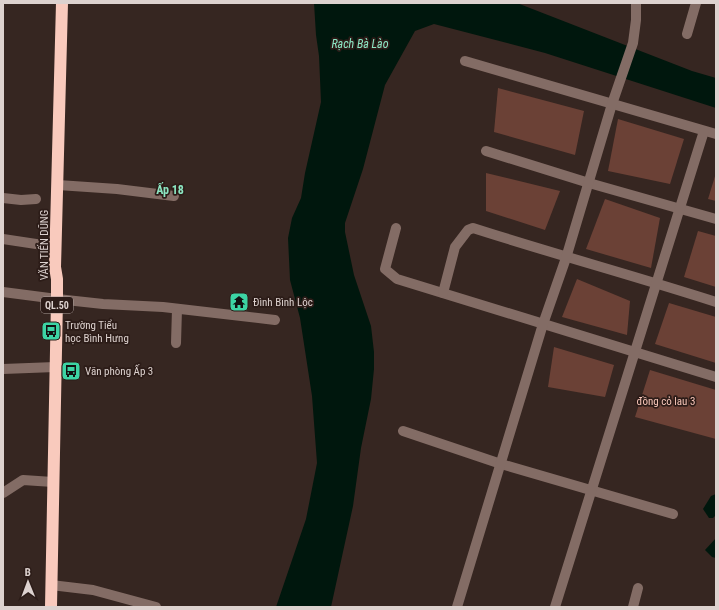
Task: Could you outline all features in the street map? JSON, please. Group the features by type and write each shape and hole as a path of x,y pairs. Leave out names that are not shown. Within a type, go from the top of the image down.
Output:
{"highway":[{"name":"VĂN TIẾN DŨNG","path":"51,607 57,299 56,247 62,3"}],"street":[{"path":"457,607 542,324 566,258 612,104 633,43 636,20 636,3"},
{"path":"687,34 696,3"},
{"path":"465,61 716,134"},
{"path":"555,607 704,131"},
{"path":"486,151 589,183 716,219"},
{"path":"58,185 117,189 174,196"},
{"path":"3,198 21,200 36,199"},
{"path":"396,228 385,268 396,279 716,376"},
{"path":"443,293 455,247 468,230 473,228 566,258 656,283 716,302"},
{"path":"3,239 56,247"},
{"path":"3,292 103,304 177,309 275,320"},
{"path":"176,343 177,309"},
{"path":"3,369 55,367"},
{"path":"403,431 500,464 673,514"},
{"path":"3,493 23,480 53,482"},
{"path":"51,585 93,590 156,607"},
{"path":"633,607 638,588"}],"green space":[{"path":"498,88 584,111 575,155 494,132"},
{"path":"618,119 684,139 670,184 608,171"},
{"path":"486,173 560,191 545,230 486,211"},
{"path":"716,173 716,201 708,199"},
{"path":"605,199 660,218 651,268 586,249"},
{"path":"698,231 716,236 716,287 684,277"},
{"path":"577,279 630,301 627,335 562,317"},
{"path":"669,303 716,317 716,363 655,344"},
{"path":"554,347 614,365 605,397 548,387"},
{"name":"đồng cỏ lau 3","path":"650,370 716,390 716,439 635,417"}],"water":[{"name":"Rạch Bà Lào","path":"314,3 517,3 692,71 716,78 716,108 545,53 434,24 415,31 385,85 363,169 345,223 345,232 354,275 371,326 374,369 371,399 361,448 353,506 331,607 276,607 306,519 317,463 312,396 300,318 290,280 288,238 292,218 301,198 321,102 319,56"},
{"path":"716,494 716,515 713,518 709,518 703,509 711,496"},
{"path":"716,538 716,558 712,557 705,550"}],"place":[{"name":"Đình Bình Lộc","path":"239,302"},
{"name":"Trường Tiểu học Bình Hưng","path":"51,331"},
{"name":"Văn phòng Ấp 3","path":"71,371"}],"district":[{"name":"Ấp 18","path":"170,190"}]}
